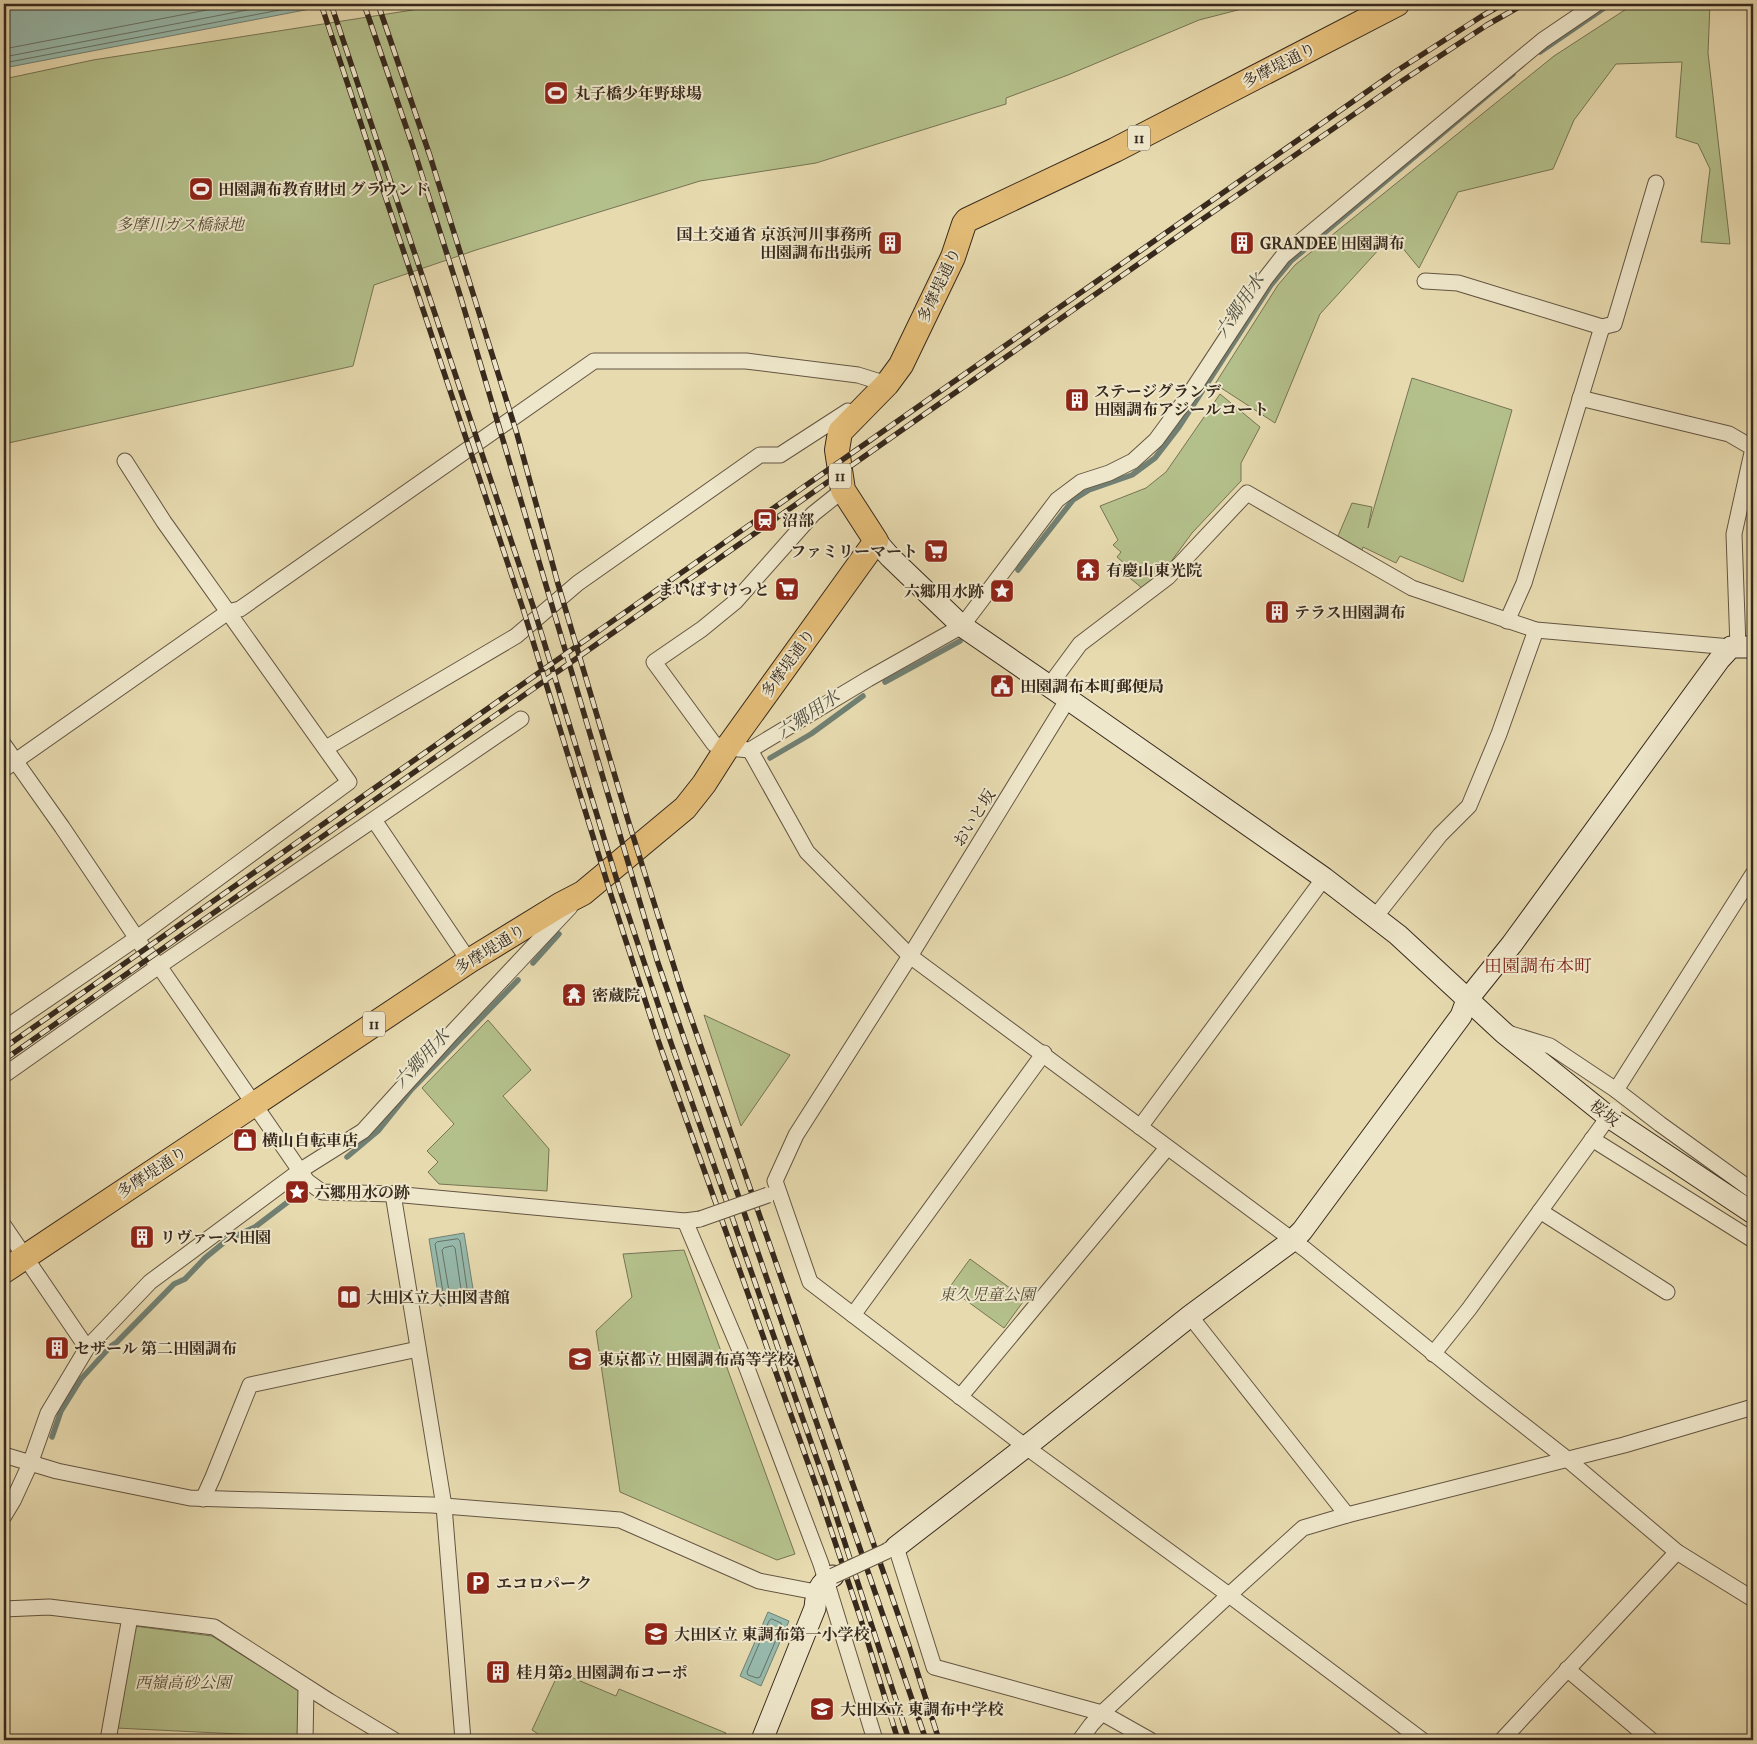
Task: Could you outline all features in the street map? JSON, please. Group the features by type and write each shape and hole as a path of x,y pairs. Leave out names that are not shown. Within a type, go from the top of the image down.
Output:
{"main road":[{"name":"多摩堤通り","path":"4,1270 469,961 583,893 685,808 876,542 843,490 837,450 840,432 887,384 900,365 953,256 964,224 971,216 1115,150 1398,4"}],"street":[{"path":"843,490 813,514 735,602 702,630 654,662 714,744 727,748 750,750 868,679 962,626 1056,500 1081,482 1109,473 1133,461 1156,440 1189,395 1265,279 1283,256 1543,40 1596,4"},
{"path":"1425,281 1458,283 1602,327 1614,324 1656,183"},
{"path":"1507,621 1524,584 1602,327"},
{"path":"10,765 228,612 240,609 594,361 746,361 858,375 887,384"},
{"path":"1580,398 1729,434 1753,448 1734,534 1740,647"},
{"path":"326,748 516,636 578,583 760,455 780,455 848,411 857,414"},
{"path":"4,1029 137,938 349,782 164,522 125,461"},
{"path":"1049,686 1080,644 1168,577 1247,493 1412,588 1507,621 1536,630 1740,647"},
{"name":"桜坂","path":"876,542 962,626 1324,878 1398,935 1504,1033 1606,1115 1753,1213"},
{"path":"1374,917 1440,835 1469,806 1499,734 1536,630"},
{"path":"4,1455 30,1464 190,1498 444,1506 620,1520 759,1581 825,1583 891,1549 1026,1447 1190,1316 1293,1240 1302,1231 1461,1016 1467,1000 1512,944 1719,660 1740,647"},
{"name":"おいと坂","path":"774,1194 775,1181 796,1135 910,956 1068,699"},
{"path":"4,1075 159,966 521,719"},
{"path":"4,745 10,765 159,966 307,1181 322,1192 393,1194 692,1220 774,1194 810,1282 1026,1447 1229,1595 1422,1740"},
{"path":"750,750 807,852 910,956 1293,1240 1433,1354 1567,1459 1677,1552 1753,1599"},
{"path":"374,820 469,961"},
{"path":"1616,1090 1753,874"},
{"path":"1140,1127 1324,878"},
{"path":"4,1516 30,1464 48,1414 87,1348 150,1282 301,1170 364,1130 583,893"},
{"path":"1504,1033 1550,1046 1616,1090 1753,1191"},
{"path":"853,1315 1044,1054"},
{"path":"1433,1354 1474,1302 1614,1110"},
{"path":"1592,1139 1753,1240"},
{"path":"960,1397 1167,1148"},
{"path":"393,1194 444,1506 463,1740"},
{"path":"1540,1211 1667,1292"},
{"path":"692,1220 825,1583 875,1740"},
{"path":"4,1226 87,1348"},
{"path":"1190,1316 1347,1515"},
{"path":"203,1499 250,1385 418,1349"},
{"path":"1080,1740 1102,1713 1303,1528 1347,1515 1624,1445 1753,1406"},
{"path":"891,1549 934,1668 1102,1713 1150,1740"},
{"path":"1502,1740 1677,1552"},
{"path":"762,1740 825,1583"},
{"path":"4,1609 50,1607 214,1628 394,1740"},
{"path":"108,1740 130,1617"},
{"path":"1567,1669 1651,1740"},
{"path":"305,1740 306,1686"}],"green space":[{"name":"多摩川ガス橋緑地","path":"451,4 1261,4 1199,20 1068,75 1006,98 1006,104 816,163 700,181 476,250 374,285 353,366 4,444 4,79 93,60"},
{"path":"1634,4 1710,4 1708,53 1730,244 1701,242 1710,169 1698,144 1676,137 1682,62 1616,64 1574,120 1553,169 1458,192 1419,268 1392,235 1320,314 1275,423 1215,384 1278,285 1295,265 1554,56"},
{"path":"1412,378 1512,410 1463,582 1400,556 1396,563 1363,547 1362,550 1338,536 1352,503 1372,507 1368,528"},
{"path":"1220,394 1260,427 1241,463 1241,481 1192,533 1167,567 1142,588 1120,570 1125,564 1117,557 1121,552 1113,545 1118,540 1100,506 1146,488 1166,472"},
{"path":"704,1015 790,1055 741,1126"},
{"path":"488,1020 531,1070 503,1096 549,1149 547,1191 439,1184 428,1172 438,1162 427,1151 454,1124 422,1088"},
{"path":"684,1250 795,1554 777,1560 620,1492 596,1331 632,1297 623,1254"},
{"name":"東久児童公園","path":"970,1259 1025,1299 1004,1328 949,1288"},
{"name":"西嶺高砂公園","path":"134,1626 212,1636 299,1691 299,1737 116,1728"},
{"path":"559,1672 616,1696 619,1689 726,1733 723,1740 547,1740 532,1730"}],"water":[{"path":"4,4 336,4 4,68"},
{"path":"464,1233 475,1301 440,1306 429,1239"},
{"path":"768,1612 789,1621 761,1686 740,1676"}],"waterway":[{"name":"六郷用水","path":"1540,52 1610,4"},
{"name":"六郷用水","path":"1018,570 1073,500 1089,490 1132,475 1155,458 1179,427 1271,285 1291,261 1513,74"},
{"name":"六郷用水","path":"885,682 960,641"},
{"name":"六郷用水","path":"770,758 811,734 863,696"},
{"path":"533,963 559,934"},
{"name":"六郷用水","path":"347,1157 378,1131 411,1090 518,980"},
{"path":"52,1437 61,1411 81,1379 111,1346 174,1284 185,1279 205,1258 227,1240 255,1227 293,1198"}],"railway":[{"path":"321,4 524,612 611,895 659,1043 818,1491 898,1740"},
{"path":"331,4 533,606 619,887 670,1040 827,1488 909,1740"},
{"path":"364,4 413,147 460,295 657,960 926,1740"},
{"path":"378,4 430,156 517,434 558,584 628,820 682,992 909,1646 939,1740"},
{"path":"4,1048 1395,72 1503,4"},
{"path":"4,1060 1187,230 1402,81 1487,25 1524,4"}],"place":[{"name":"丸子橋少年野球場","path":"556,93"},
{"name":"田園調布教育財団 グラウンド","path":"201,189"},
{"name":"国土交通省 京浜河川事務所 田園調布出張所","path":"890,243"},
{"name":"GRANDEE 田園調布","path":"1242,243"},
{"name":"ステージグランデ 田園調布アジールコート","path":"1077,400"},
{"name":"沼部","path":"765,520"},
{"name":"ファミリーマート","path":"936,551"},
{"name":"有慶山東光院","path":"1088,570"},
{"name":"まいばすけっと","path":"787,589"},
{"name":"六郷用水跡","path":"1002,591"},
{"name":"テラス田園調布","path":"1277,612"},
{"name":"田園調布本町郵便局","path":"1002,686"},
{"name":"密蔵院","path":"574,995"},
{"name":"横山自転車店","path":"245,1140"},
{"name":"六郷用水の跡","path":"297,1192"},
{"name":"リヴァース田園","path":"142,1237"},
{"name":"大田区立大田図書館","path":"349,1297"},
{"name":"セザール 第二田園調布","path":"57,1348"},
{"name":"東京都立 田園調布高等学校","path":"580,1359"},
{"name":"エコロパーク","path":"478,1583"},
{"name":"大田区立 東調布第一小学校","path":"656,1634"},
{"name":"桂月第2 田園調布コーポ","path":"498,1672"},
{"name":"大田区立 東調布中学校","path":"822,1709"}],"district":[{"name":"田園調布本町","path":"1538,966"}]}
